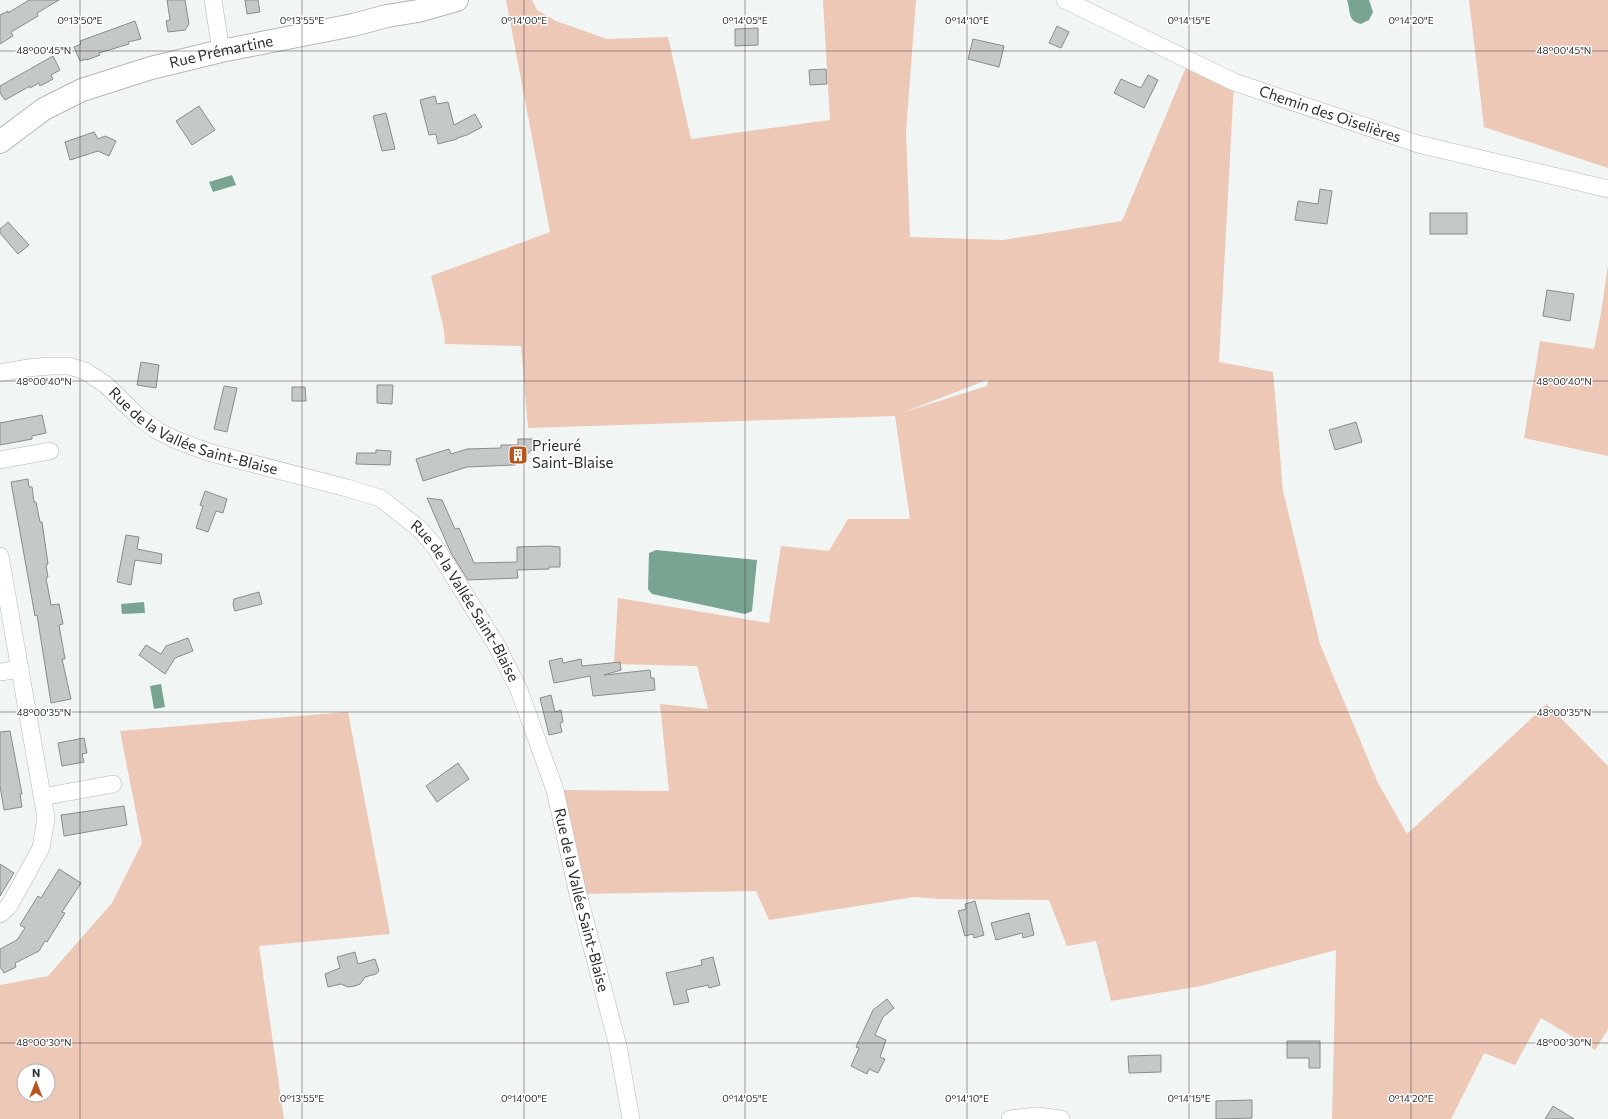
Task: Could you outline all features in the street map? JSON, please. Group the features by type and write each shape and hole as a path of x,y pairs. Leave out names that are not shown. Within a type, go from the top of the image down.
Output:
{"street":[{"path":"213,0 221,51"},
{"name":"Rue Prémartine","path":"0,142 44,109 82,90 151,68 221,51 353,25 387,16 418,11 457,0"},
{"name":"Chemin des Oiselières","path":"1065,0 1234,82 1418,144 1608,189"},
{"name":"Rue de la Vallée Saint-Blaise","path":"0,373 27,368 69,366 85,372 106,385 140,418 158,431 176,440 208,452 380,498 421,530 436,548 497,646 522,697 555,790 578,894 618,1046 631,1119"},
{"path":"0,460 50,452"},
{"path":"0,556 46,818 41,848 9,906 0,914"},
{"path":"0,672 20,669"},
{"path":"42,797 113,784"},
{"path":"1010,1119 1037,1116 1061,1119"}],"shaded area":[{"path":"506,0 532,0 537,10 556,21 607,39 668,37 691,139 830,120 823,0 916,0 906,131 910,237 1003,240 1122,221 1189,60 1234,82 1219,362 1273,372 1283,491 1320,644 1378,783 1407,834 1547,704 1608,766 1608,1029 1595,1050 1541,1018 1515,1065 1484,1053 1451,1119 1332,1119 1336,950 1201,986 1111,1001 1096,941 1067,946 1049,900 940,899 914,897 769,920 756,891 578,894 555,790 669,791 660,704 708,709 697,666 614,664 618,598 769,623 781,546 829,551 848,519 910,519 895,416 528,428 521,346 445,344 444,330 431,276 550,232","holes":["988,380 987,386 904,412"]},
{"path":"1347,0 1369,0 1373,12 1369,20 1361,24 1353,21 1350,15"},
{"path":"1469,0 1608,0 1608,168 1484,127"},
{"path":"232,175 236,185 213,192 209,182"},
{"path":"1608,265 1608,456 1524,438 1540,341 1594,349"},
{"path":"656,550 757,560 752,611 745,614 652,594 648,589 649,553"},
{"path":"144,602 145,613 122,614 121,604"},
{"path":"161,684 165,707 154,709 150,686"},
{"path":"348,712 390,934 259,946 284,1119 0,1119 0,985 48,976 112,903 142,843 120,731"}],"building":[{"path":"29,0 59,0 37,13 38,16 11,32 13,36 0,44 0,15 8,11 8,13"},
{"path":"167,0 185,0 189,24 185,30 168,32 166,21 170,20"},
{"path":"245,0 258,0 260,12 247,14"},
{"path":"135,21 141,39 128,42 129,44 99,53 100,55 87,60 80,61 74,47 81,44 80,41"},
{"path":"1057,26 1069,32 1061,48 1049,43"},
{"path":"758,28 758,45 735,46 735,29"},
{"path":"973,39 1004,46 999,67 968,59"},
{"path":"53,56 60,70 51,75 53,79 40,86 39,83 30,88 30,86 5,100 0,93 0,86"},
{"path":"826,69 827,84 810,85 809,70"},
{"path":"1148,75 1158,80 1144,108 1114,93 1121,79 1141,88"},
{"path":"435,96 437,104 448,102 454,125 475,114 482,127 457,139 438,144 436,134 429,135 420,100"},
{"path":"199,106 215,130 192,145 176,121"},
{"path":"386,113 395,149 382,151 373,116"},
{"path":"94,132 98,139 105,136 116,141 109,156 98,151 70,160 65,142"},
{"path":"1320,189 1332,191 1327,224 1295,220 1298,201 1318,204"},
{"path":"1430,213 1467,213 1467,234 1430,234"},
{"path":"8,222 29,245 18,254 0,233 0,229"},
{"path":"1547,290 1574,294 1570,321 1543,316"},
{"path":"141,362 159,365 156,388 137,385"},
{"path":"377,385 393,385 392,404 377,403"},
{"path":"224,386 237,388 227,432 214,429"},
{"path":"292,387 305,387 306,401 292,401"},
{"path":"42,415 46,433 32,436 32,439 0,445 0,423"},
{"path":"1356,422 1362,442 1335,450 1329,430"},
{"path":"518,439 533,439 533,449 515,465 467,467 423,481 416,459 449,449 451,454 467,449 501,448 501,445 518,445"},
{"path":"376,450 391,451 390,465 356,464 357,453 376,453"},
{"path":"28,479 29,487 32,487 34,502 36,502 40,522 42,522 48,564 46,565 48,577 46,578 51,605 59,604 63,624 59,625 65,659 62,659 71,699 51,703 37,615 35,616 11,482"},
{"path":"205,491 227,499 223,513 216,511 208,532 196,528 203,506 200,505"},
{"path":"427,498 442,500 455,529 459,528 474,563 517,562 517,547 549,546 560,547 560,567 549,567 549,569 517,570 518,578 468,580 451,553"},
{"path":"126,535 139,537 137,549 162,554 161,564 135,560 131,585 117,582"},
{"path":"259,592 262,604 235,611 233,605 234,599"},
{"path":"188,638 193,651 175,658 165,674 139,655 146,645 161,654 166,646"},
{"path":"562,658 563,663 581,659 582,666 620,662 621,670 604,675 650,670 651,678 654,678 655,690 593,696 590,676 554,683 549,661"},
{"path":"551,695 555,712 561,710 563,722 560,723 562,732 549,735 540,698"},
{"path":"10,731 22,794 20,794 22,807 4,810 0,786 0,732"},
{"path":"84,738 87,753 82,754 84,762 62,766 58,743"},
{"path":"458,763 469,779 437,802 426,786"},
{"path":"124,806 127,825 64,836 61,815"},
{"path":"0,864 14,873 0,896"},
{"path":"59,869 81,883 62,912 65,913 47,942 45,941 39,951 15,963 16,967 4,973 0,967 0,949 17,940 25,928 20,925 38,896 41,898"},
{"path":"975,901 984,935 974,938 973,934 965,936 958,911 966,909 965,904"},
{"path":"1029,913 1034,935 1023,938 1022,933 996,940 991,923"},
{"path":"355,952 358,964 375,959 379,971 376,974 365,977 360,984 355,986 348,987 341,984 328,987 325,974 340,968 337,957"},
{"path":"713,957 720,985 709,988 708,985 686,990 689,1002 674,1005 666,973 702,965 701,960"},
{"path":"887,999 894,1008 883,1017 875,1035 886,1040 880,1057 885,1059 878,1073 869,1069 867,1074 851,1066 859,1048 856,1047 873,1010"},
{"path":"1287,1041 1320,1041 1320,1068 1309,1068 1309,1058 1287,1058"},
{"path":"1161,1055 1161,1072 1129,1073 1128,1056"},
{"path":"1252,1100 1252,1118 1216,1119 1216,1101"},
{"path":"1553,1106 1574,1119 1545,1119"}],"place":[{"name":"Prieuré Saint-Blaise","path":"518,455"}]}
